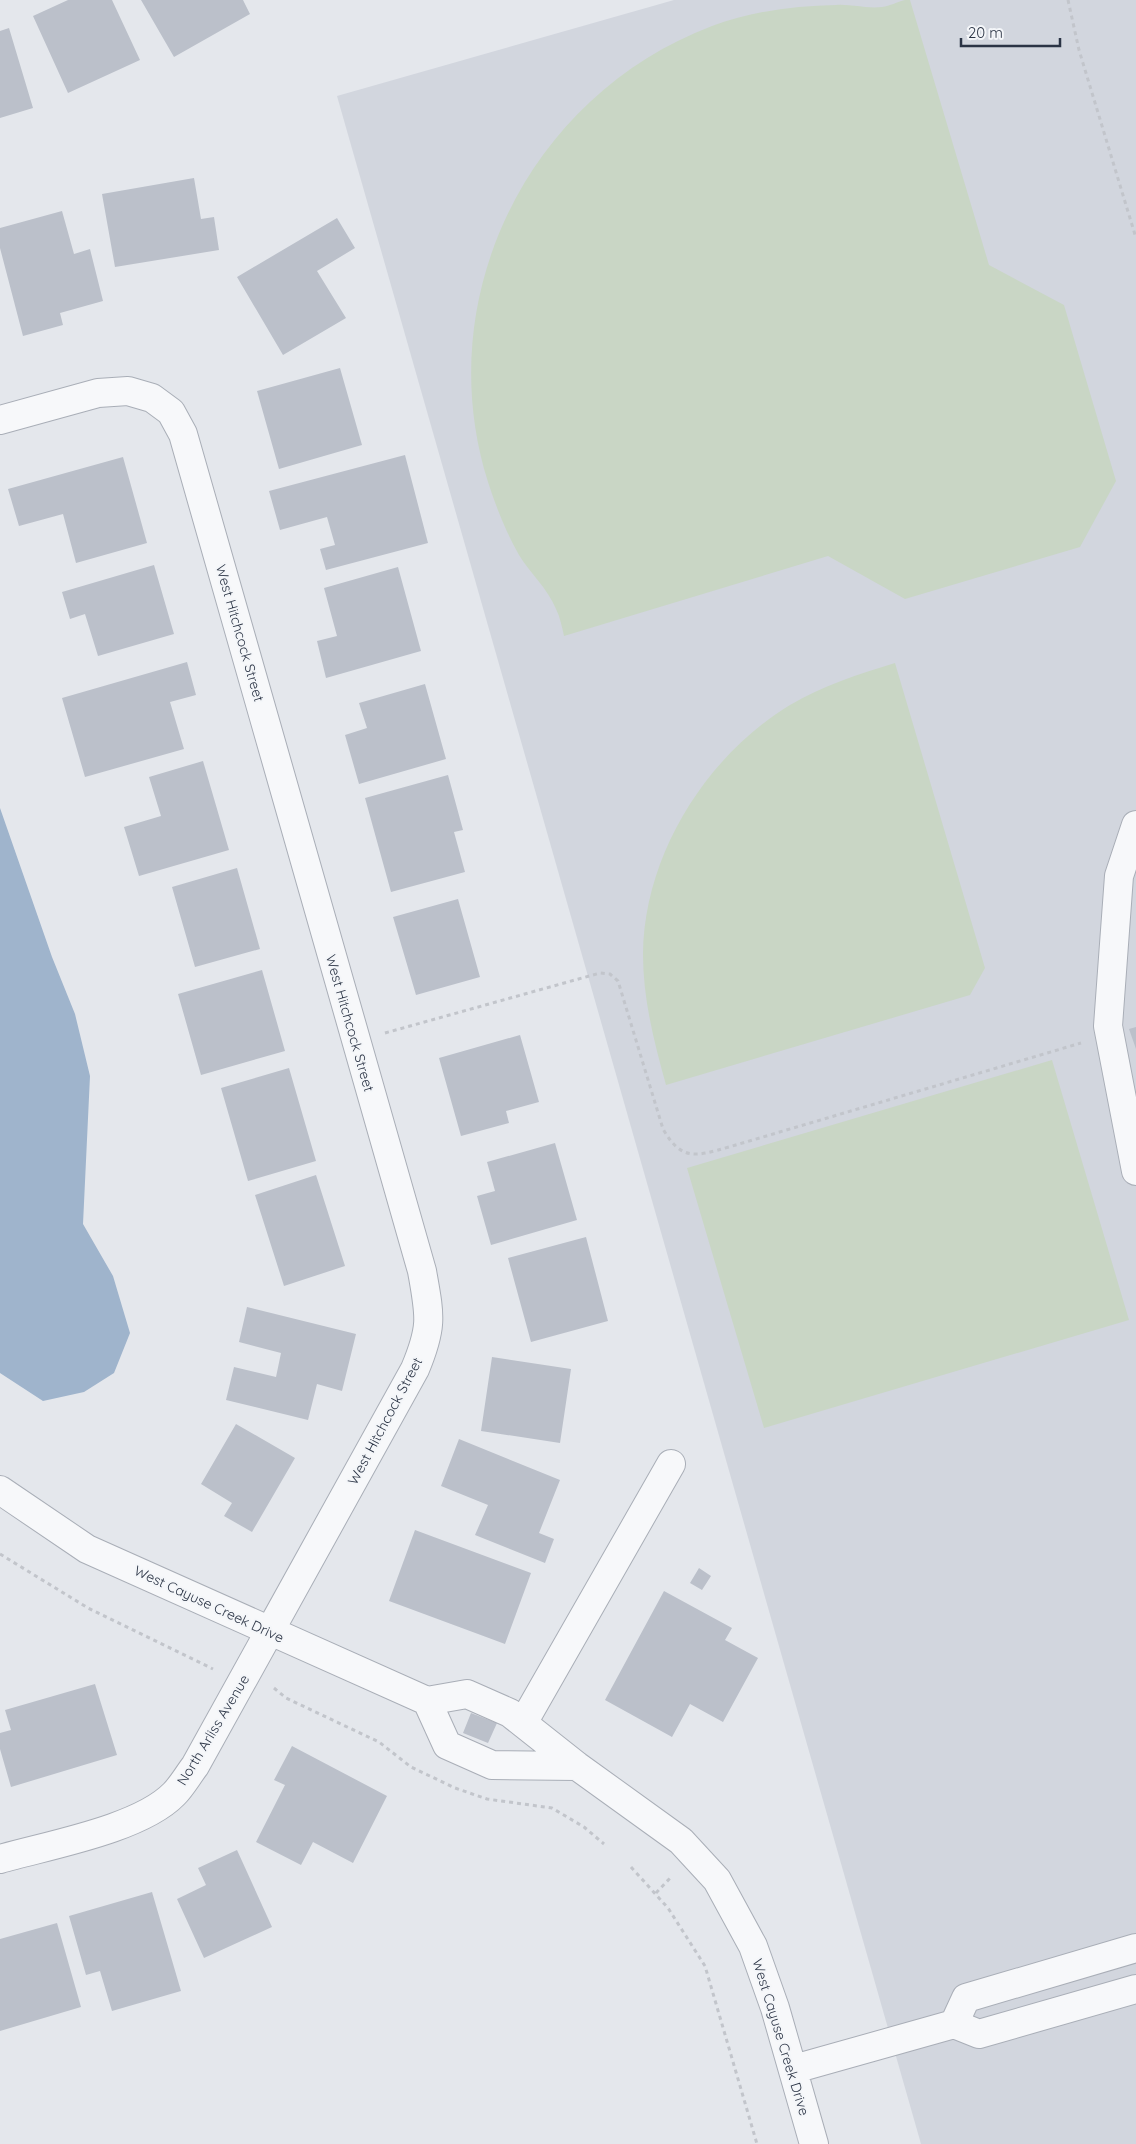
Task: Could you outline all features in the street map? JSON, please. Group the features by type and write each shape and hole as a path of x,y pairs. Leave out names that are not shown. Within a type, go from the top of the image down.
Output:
{"street":[{"name":"West Hitchcock Street","path":"0,420 98,393 128,391 152,398 171,412 183,434 422,1271 430,1319 426,1344 415,1369 269,1632"},
{"path":"1136,826 1118,876 1108,1026 1136,1171"},
{"path":"523,1722 671,1464"},
{"name":"West Cayuse Creek Drive","path":"0,1490 87,1549 269,1632 427,1701 467,1694 510,1713 576,1766 681,1840 717,1880 753,1946 794,2070 814,2144"},
{"name":"North Arliss Avenue","path":"0,1859 124,1824 146,1815 174,1794 195,1766 269,1632"},
{"path":"427,1701 447,1745 492,1765 576,1766"},
{"path":"954,2024 966,1998 1136,1948"},
{"path":"794,2070 954,2024 979,2034 1136,1989"}],"path":[{"path":"1068,0 1079,50 1136,238"},
{"path":"356,1042 600,973 610,974 618,981 663,1129 671,1143 682,1152 693,1155 729,1147 1110,1034"},
{"path":"0,1554 88,1608 202,1665 218,1671"},
{"path":"274,1688 286,1698 379,1742 412,1767"},
{"path":"517,1802 552,1808 584,1827 604,1844"},
{"path":"631,1867 668,1908 705,1966 757,2144"},
{"path":"655,1893 674,1874"}],"shaded area":[{"path":"674,0 1136,0 1136,2144 921,2144 337,96"}],"green space":[{"path":"910,0 989,265 1064,305 1116,481 1080,547 905,599 828,556 564,636 559,615 553,602 519,555 494,501 473,412 473,342 485,274 510,210 546,152 592,100 648,58 712,26 758,13 820,6 882,7"},
{"path":"895,663 985,968 970,995 666,1085 653,1037 647,1004 643,954 646,917 655,880 668,845 685,811 707,780 732,752 760,726 790,705 815,692 854,676"},
{"path":"1052,1060 1129,1320 764,1428 687,1168"}],"water":[{"path":"0,808 52,957 75,1014 90,1076 83,1224 113,1276 130,1333 114,1373 84,1392 43,1401 0,1373"}],"building":[{"path":"68,0 112,0 140,60 68,93 33,16"},
{"path":"141,0 243,0 250,14 174,57"},
{"path":"9,28 33,108 0,118 0,31"},
{"path":"194,178 201,219 214,217 219,250 115,267 102,194"},
{"path":"62,211 74,254 90,249 103,301 60,313 63,325 23,336 0,248 0,228"},
{"path":"337,218 355,248 317,271 346,318 283,355 237,277"},
{"path":"340,368 362,445 279,469 257,391"},
{"path":"405,455 428,543 326,570 320,549 335,545 327,517 280,530 269,491"},
{"path":"123,457 147,543 76,563 63,514 19,526 8,489"},
{"path":"154,565 174,634 98,656 85,614 70,619 62,592"},
{"path":"398,567 421,651 326,678 317,641 337,636 324,588"},
{"path":"187,662 196,695 170,702 184,749 85,777 62,698"},
{"path":"425,684 446,759 359,784 345,735 367,728 359,703"},
{"path":"203,761 229,850 139,876 124,827 161,816 149,777"},
{"path":"448,775 463,830 454,832 465,872 391,892 365,798"},
{"path":"237,868 260,949 195,967 172,887"},
{"path":"458,899 480,977 416,995 393,917"},
{"path":"262,970 285,1051 201,1075 178,994"},
{"path":"1136,1027 1136,1049 1129,1029"},
{"path":"520,1035 539,1102 506,1111 509,1123 461,1136 439,1058"},
{"path":"289,1068 316,1161 248,1181 221,1088"},
{"path":"555,1143 577,1220 491,1245 477,1196 495,1191 487,1162"},
{"path":"316,1175 345,1266 284,1286 255,1195"},
{"path":"586,1237 608,1321 531,1342 508,1258"},
{"path":"247,1307 356,1334 342,1391 317,1384 308,1420 226,1400 234,1367 276,1377 281,1353 239,1342"},
{"path":"492,1357 571,1369 560,1443 481,1431"},
{"path":"236,1424 295,1458 252,1532 224,1516 232,1503 201,1484"},
{"path":"459,1439 560,1480 539,1533 554,1539 545,1563 475,1535 488,1505 441,1486"},
{"path":"415,1530 531,1573 505,1644 389,1601"},
{"path":"699,1568 711,1576 702,1590 690,1583"},
{"path":"664,1591 732,1628 725,1640 758,1658 723,1722 690,1704 672,1737 605,1700"},
{"path":"95,1684 117,1755 11,1787 0,1749 0,1733 11,1730 5,1710"},
{"path":"471,1713 497,1723 488,1743 463,1733"},
{"path":"292,1746 387,1796 353,1863 313,1842 301,1865 256,1842 285,1785 274,1780"},
{"path":"237,1850 272,1927 204,1958 177,1899 206,1885 198,1868"},
{"path":"152,1892 181,1991 112,2011 100,1971 86,1975 69,1916"},
{"path":"57,1923 81,2007 0,2031 0,1939"}]}
